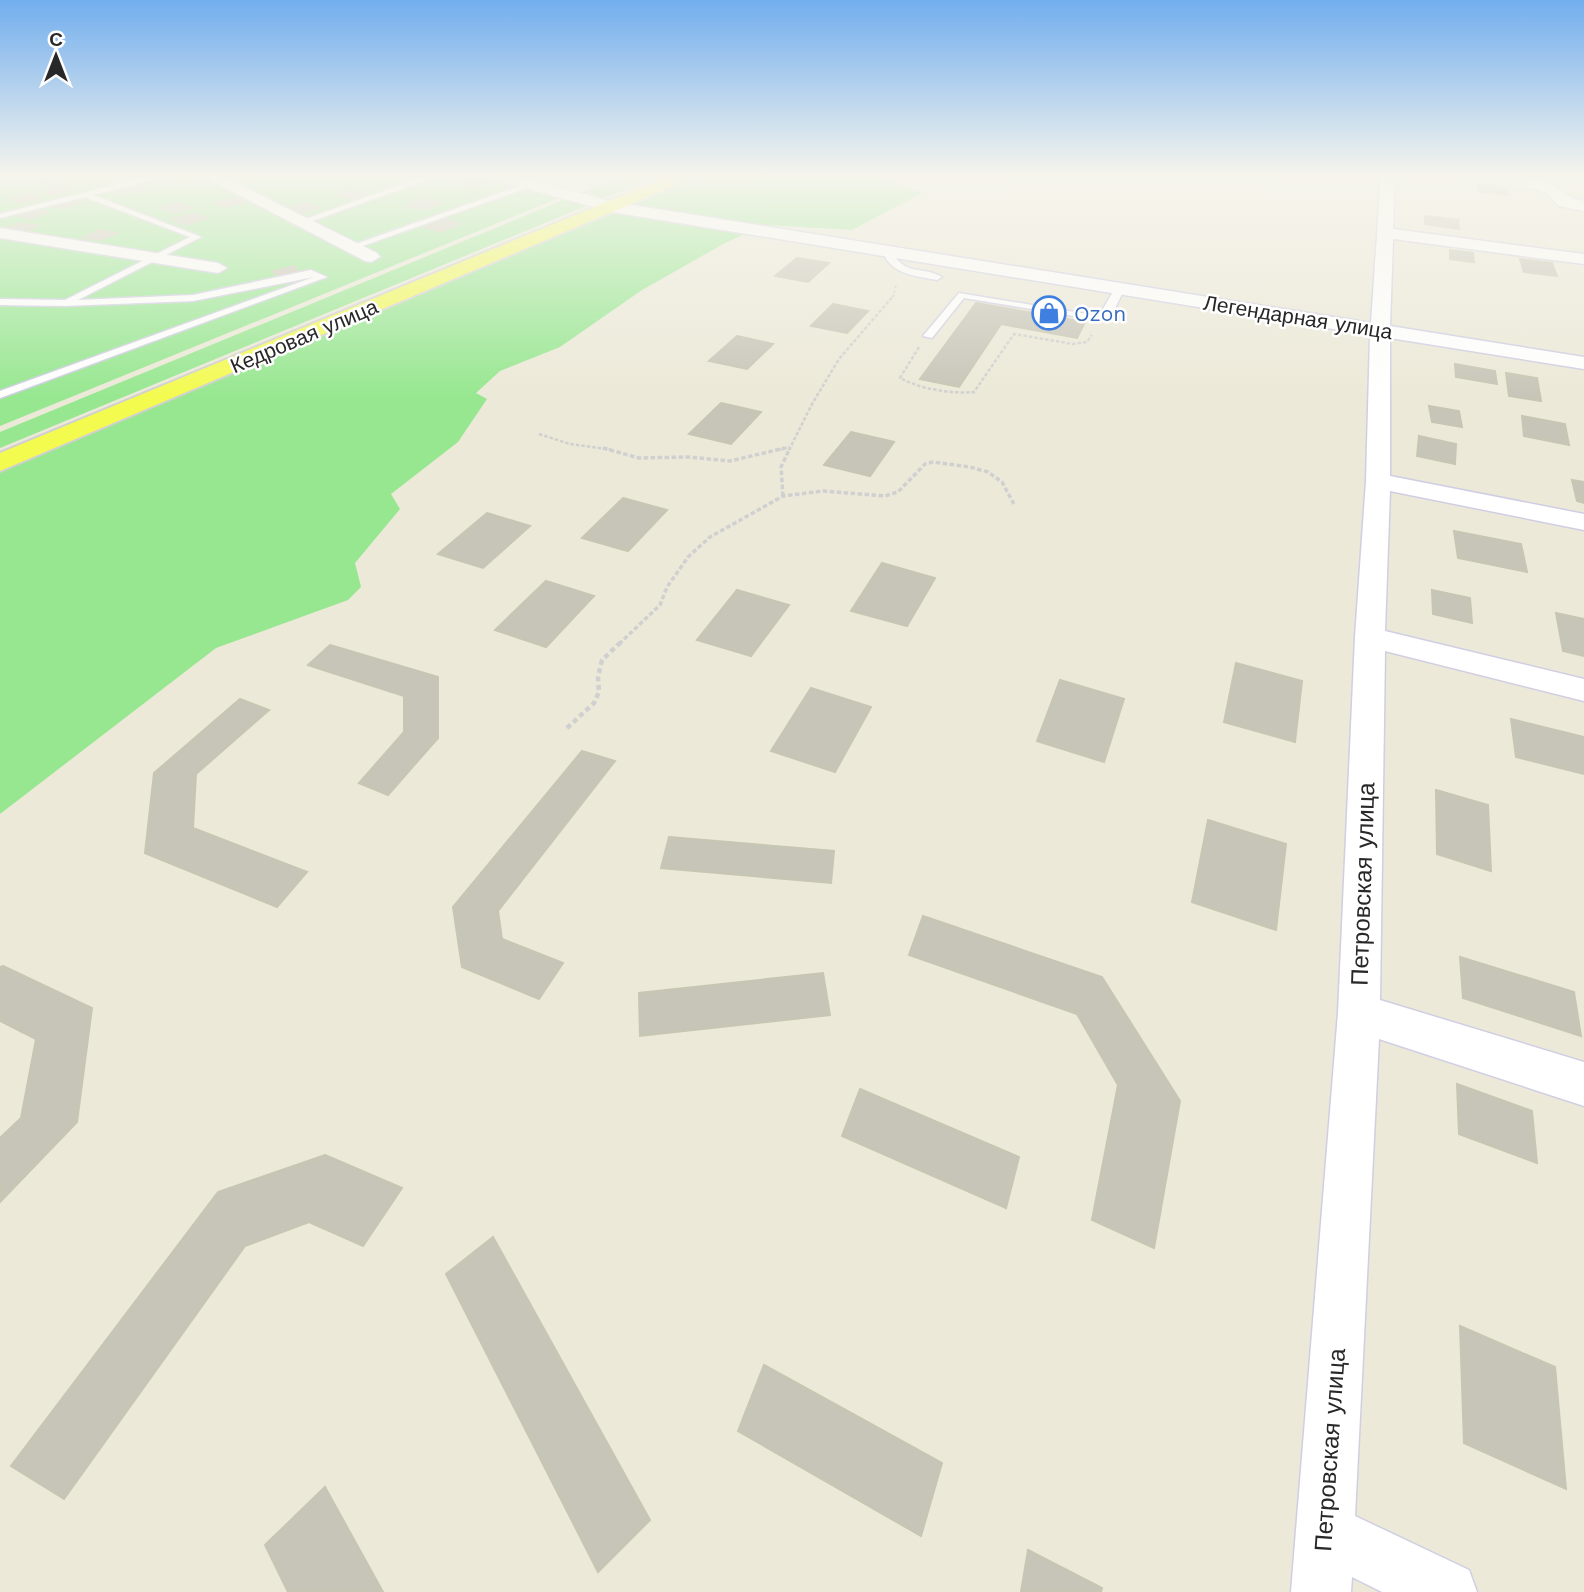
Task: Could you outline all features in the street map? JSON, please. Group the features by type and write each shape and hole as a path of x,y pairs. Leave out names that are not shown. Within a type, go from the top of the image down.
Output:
{"main road":[{"name":"Кедровая улица","path":"0,452 498,249"},
{"name":"Кедровая улица","path":"0,463 502,249"}],"street":[{"path":"104,249 218,268"},
{"path":"356,249 371,257"},
{"name":"Легендарная улица","path":"881,249 1584,363"},
{"name":"Петровская улица","path":"1321,1592 1359,1013 1383,249"},
{"path":"1509,249 1584,259"},
{"path":"1378,481 1584,522"},
{"path":"1370,636 1584,690"},
{"path":"1359,1013 1584,1084"},
{"path":"1324,1532 1447,1592"}],"lane":[{"path":"64,303 170,249"},
{"path":"886,250 901,270 937,277"},
{"path":"0,302 64,303 193,298 311,273 322,276 0,395"},
{"path":"928,336 961,295 1101,318 1106,316 1120,288"}],"path":[{"path":"783,496 781,467 812,404 839,359 893,299 894,287 902,277 901,270"},
{"path":"928,336 900,378 909,383 966,394 978,390 1014,334 1081,344 1090,340 1101,318"},
{"path":"539,434 570,444 611,449 639,458 688,457 730,461 790,447"},
{"path":"567,728 594,702 599,692 597,677 602,660 660,605 667,587 688,557 710,537 783,496 823,491 886,495 898,492 925,464 933,462 985,471 1001,481 1015,506"}],"green space":[{"path":"0,249 433,249 0,426"},
{"path":"444,249 481,249 0,448 0,432"},
{"path":"526,249 714,249 642,290 560,347 500,371 476,393 487,399 458,442 391,494 400,509 355,563 361,587 348,600 216,648 0,814 0,472"}],"building":[{"path":"1450,250 1473,253 1474,262 1450,259"},
{"path":"797,258 829,263 808,282 775,276"},
{"path":"1520,259 1552,263 1557,276 1524,272"},
{"path":"294,266 299,272 278,277 273,271"},
{"path":"976,303 1085,322 1077,338 1001,324 959,387 920,379"},
{"path":"833,304 868,311 847,333 811,326"},
{"path":"737,336 773,344 747,369 709,361"},
{"path":"1455,364 1495,371 1497,384 1456,377"},
{"path":"1506,373 1537,378 1541,401 1509,396"},
{"path":"721,403 761,412 731,444 689,434"},
{"path":"1429,406 1459,411 1462,427 1432,422"},
{"path":"1522,416 1565,424 1569,445 1524,436"},
{"path":"851,432 894,442 870,476 824,465"},
{"path":"1419,436 1456,444 1455,464 1417,456"},
{"path":"1572,480 1584,482 1584,503 1577,501"},
{"path":"623,498 667,510 628,551 582,538"},
{"path":"487,513 530,526 483,568 438,554"},
{"path":"1454,531 1521,544 1527,572 1458,558"},
{"path":"882,563 935,578 907,626 851,611"},
{"path":"546,581 594,596 546,647 495,630"},
{"path":"737,590 789,605 751,656 697,640"},
{"path":"1432,590 1470,598 1472,623 1433,614"},
{"path":"1556,613 1584,619 1584,656 1563,651"},
{"path":"330,645 438,677 438,738 388,795 359,783 404,732 404,696 308,665"},
{"path":"1236,663 1302,681 1295,742 1224,722"},
{"path":"1060,680 1124,699 1104,762 1037,741"},
{"path":"811,688 871,707 835,772 771,751"},
{"path":"240,699 269,710 196,774 193,828 307,872 277,907 145,853 154,773"},
{"path":"1511,719 1584,737 1584,774 1516,757"},
{"path":"582,751 615,761 498,911 502,939 563,963 539,999 462,967 453,907"},
{"path":"1436,790 1488,805 1491,871 1437,854"},
{"path":"1208,820 1286,844 1276,930 1192,902"},
{"path":"669,837 834,851 831,883 661,868"},
{"path":"923,916 1102,977 1180,1101 1154,1248 1092,1220 1118,1085 1077,1014 909,955"},
{"path":"1460,957 1574,992 1581,1036 1463,998"},
{"path":"3,966 92,1008 77,1122 0,1202 0,1138 21,1118 36,1039 0,1021 0,967"},
{"path":"823,973 830,1015 640,1036 639,993"},
{"path":"1457,1084 1532,1111 1537,1163 1459,1134"},
{"path":"860,1089 1019,1157 1006,1208 842,1136"},
{"path":"325,1155 402,1188 363,1246 309,1222 245,1246 64,1499 11,1466 218,1192"},
{"path":"493,1237 650,1520 598,1572 446,1274"},
{"path":"1460,1326 1555,1367 1566,1489 1464,1443"},
{"path":"764,1365 942,1463 921,1536 738,1431"},
{"path":"325,1487 383,1592 288,1592 265,1545"},
{"path":"1028,1550 1102,1588 1101,1592 1021,1592"}],"place":[{"name":"Ozon","path":"1049,313"}]}
